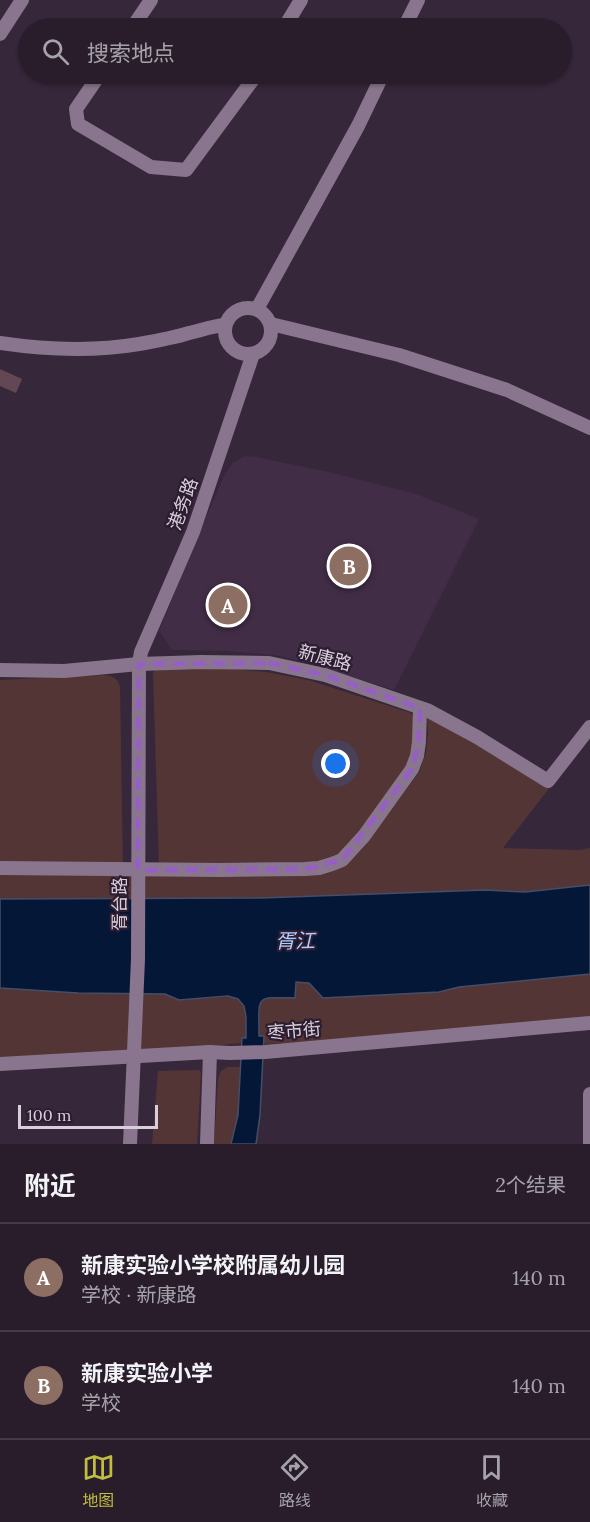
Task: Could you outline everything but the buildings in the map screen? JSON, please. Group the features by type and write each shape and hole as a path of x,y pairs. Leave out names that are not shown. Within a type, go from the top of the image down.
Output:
{"street":[{"path":"0,34 22,0"},
{"path":"139,18 151,0"},
{"path":"290,18 301,0"},
{"path":"408,18 416,1"},
{"path":"93,84 76,109 78,124 151,167 186,170 250,84"},
{"path":"257,309 358,126 378,84"},
{"path":"249,307 263,312 271,324 272,332 266,346 253,354 238,352 231,347 225,333 228,317 241,308 249,307"},
{"path":"271,324 410,358 507,390 590,428"},
{"path":"0,343 39,348 90,349 138,344 225,325"},
{"name":"港务路","path":"139,664 141,652 193,532 253,354"},
{"name":"新康路","path":"0,670 64,671 139,664 201,662 270,663 325,675 420,708 477,737 548,781 590,727"},
{"name":"胥台路","path":"130,1144 138,959 139,664"},
{"path":"0,868 221,870 312,868 332,864 342,860 364,836 412,769 419,742 420,708"},
{"name":"枣市街","path":"0,1064 210,1052 265,1052 590,1023"},
{"path":"207,1144 210,1052"},
{"path":"590,1094 590,1144"}],"highlighted area":[{"path":"269,663 325,675 420,708 419,742 412,769 342,860 305,869 138,870 139,664"}],"shaded area":[{"path":"245,456 329,472 416,494 479,519 394,690 306,662 274,655 172,650 159,631 225,474 233,463"},
{"path":"173,664 266,672 308,680 411,713 415,728 411,756 402,775 342,855 315,863 159,866 153,673 156,668"},
{"path":"103,675 114,678 120,687 123,865 0,862 0,680"},
{"path":"427,717 491,750 550,787 503,848 580,850 590,848 590,885 525,892 485,890 261,898 0,899 0,873 349,862 365,846 419,772 426,753"},
{"path":"590,974 590,1018 306,1042 263,1044 264,1037 259,1036 260,1002 267,997 295,998 296,982 311,985 438,992 459,987"},
{"path":"0,988 78,993 165,994 179,1000 232,997 242,1004 246,1014 246,1039 242,1039 241,1043 121,1055 0,1061"},
{"path":"227,1067 240,1067 238,1115 231,1144 214,1144 218,1078 221,1071"},
{"path":"199,1070 201,1073 197,1144 152,1144 158,1071"}],"water":[{"name":"胥江","path":"590,885 590,974 459,987 439,992 323,998 309,983 296,982 295,998 272,998 262,1001 259,1013 259,1036 264,1036 260,1115 256,1144 231,1144 238,1115 242,1038 246,1038 244,1006 238,999 228,996 179,1000 165,994 78,993 0,988 0,899 261,898 485,890 525,892"}],"place":[{"name":"新康实验小学","path":"349,566"},
{"name":"新康实验小学校附属幼儿园","path":"228,605"}]}
